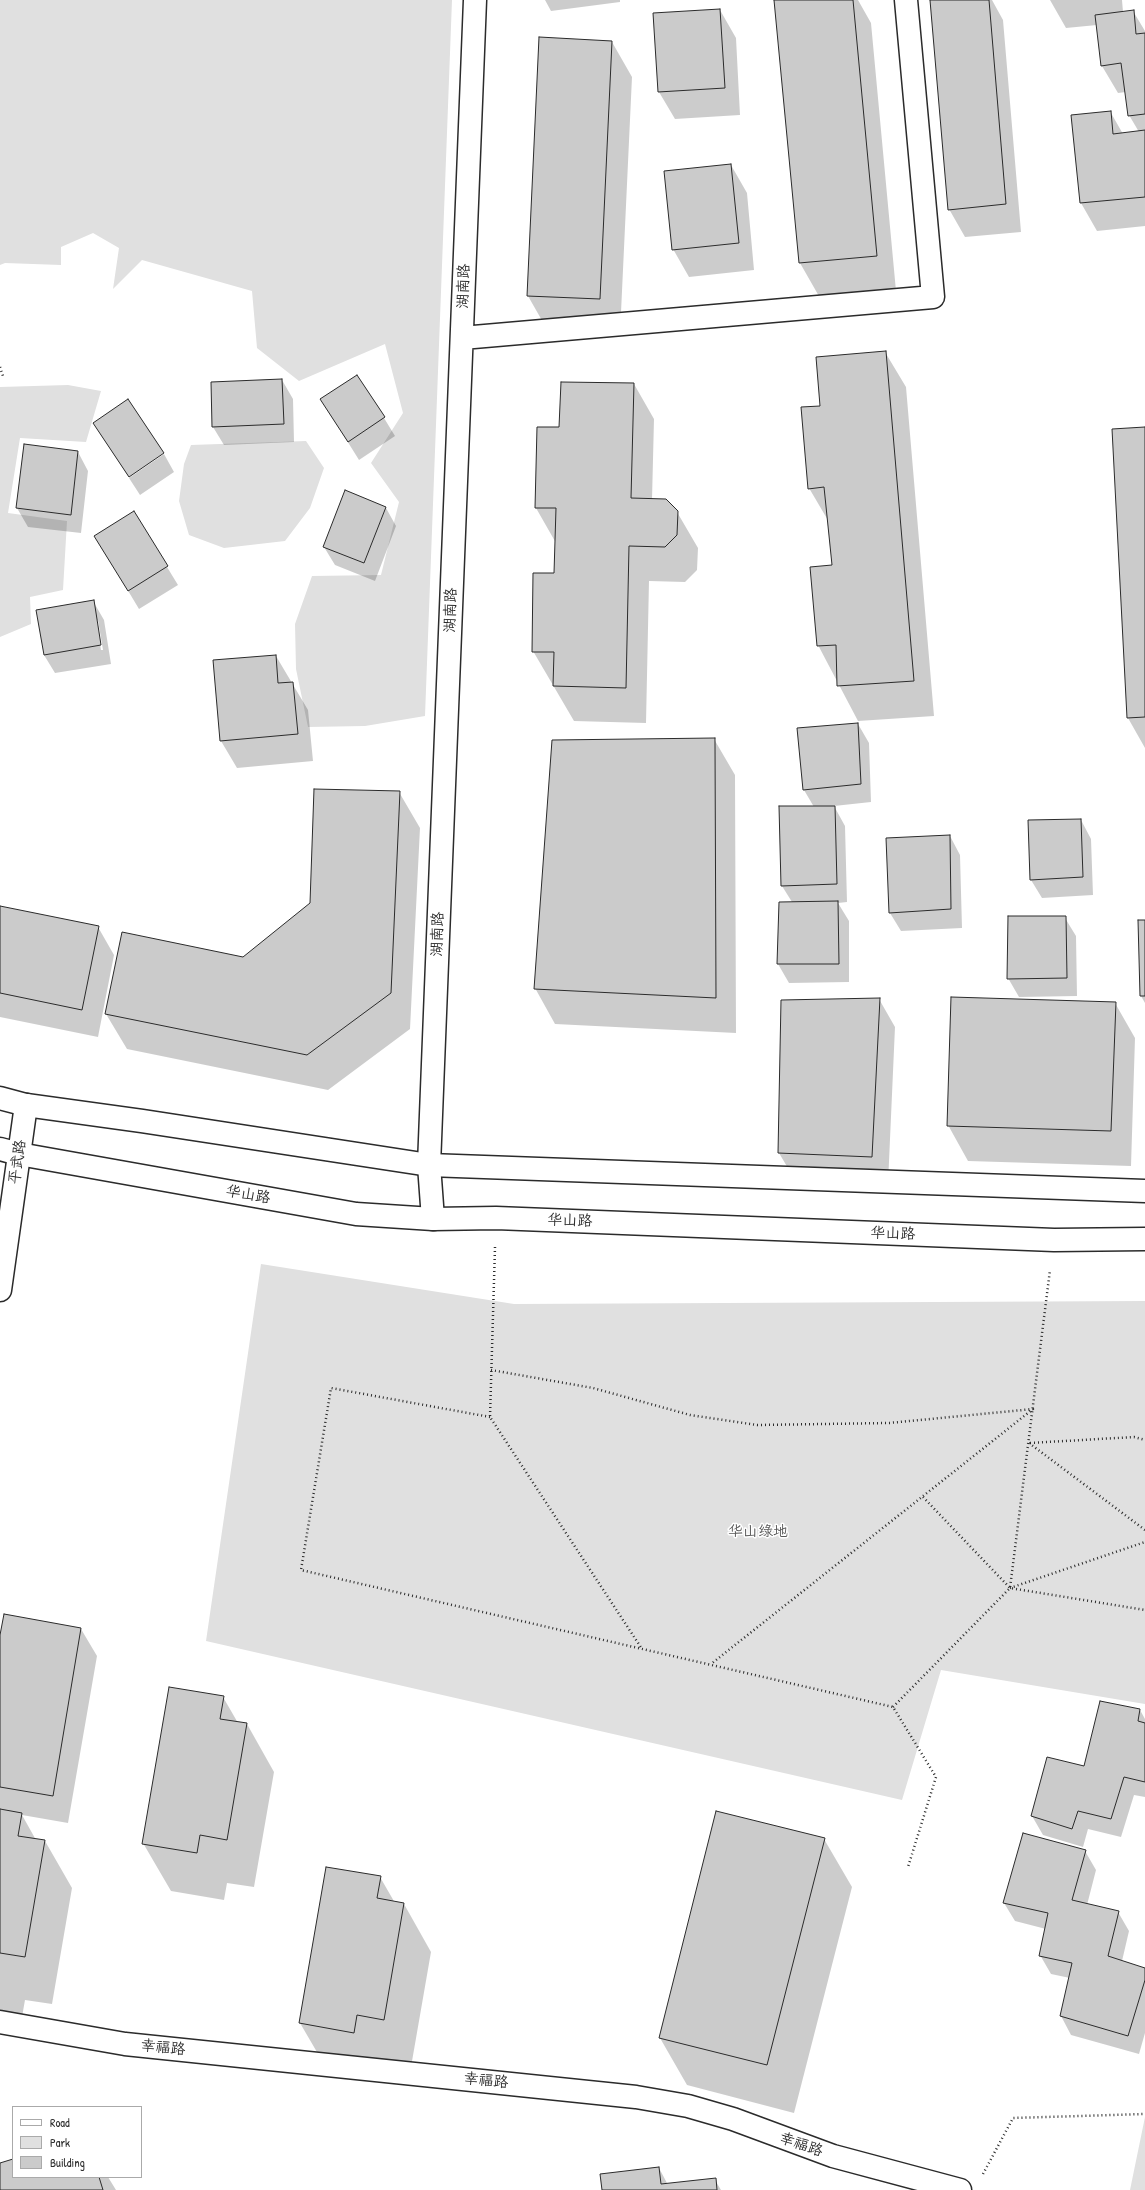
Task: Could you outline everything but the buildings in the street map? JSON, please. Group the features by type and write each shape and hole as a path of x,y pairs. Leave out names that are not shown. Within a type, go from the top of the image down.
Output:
{"street":[{"name":"湖南路","path":"433,1220 429,1165 475,0"},
{"path":"462,338 933,297 906,0"},
{"path":"0,1098 26,1106 142,1121 429,1165 1145,1191"},
{"name":"平武路","path":"0,1290 10,1151 26,1106"},
{"name":"华山路","path":"10,1151 356,1214 433,1220 496,1218 1054,1240 1145,1240"},
{"name":"幸福路","path":"0,2022 125,2044 636,2096 688,2106 734,2119 833,2156 960,2190"}],"path":[{"path":"0,367 2,376"},
{"path":"496,1218 490,1416 642,1649"},
{"path":"1010,1588 1054,1240"},
{"path":"491,1370 593,1388 690,1415 757,1425 890,1423 1033,1410"},
{"path":"490,1416 330,1388 301,1570 892,1707 936,1777 908,1868"},
{"path":"710,1665 1033,1410"},
{"path":"1029,1443 1134,1437 1145,1440"},
{"path":"1029,1443 1145,1530"},
{"path":"923,1497 1010,1588 1145,1610"},
{"path":"892,1707 1010,1588 1145,1542"},
{"path":"981,2177 1012,2118 1145,2114"}],"green space":[{"path":"0,0 452,0 425,716 365,726 308,727 296,669 295,624 312,576 381,575 399,502 371,463 403,413 385,344 299,381 257,348 252,291 142,260 113,289 119,248 93,233 61,247 61,265 5,263 0,265"},
{"path":"68,385 101,391 86,442 20,438 8,513 67,521 63,590 30,597 31,624 0,637 0,387"},
{"path":"306,441 324,468 310,508 285,541 224,548 189,535 179,501 184,464 191,445"},
{"name":"华山绿地","path":"261,1264 514,1304 1145,1301 1145,1704 941,1670 902,1800 206,1641"},
{"path":"1145,2117 1145,2190 1130,2190"}]}
